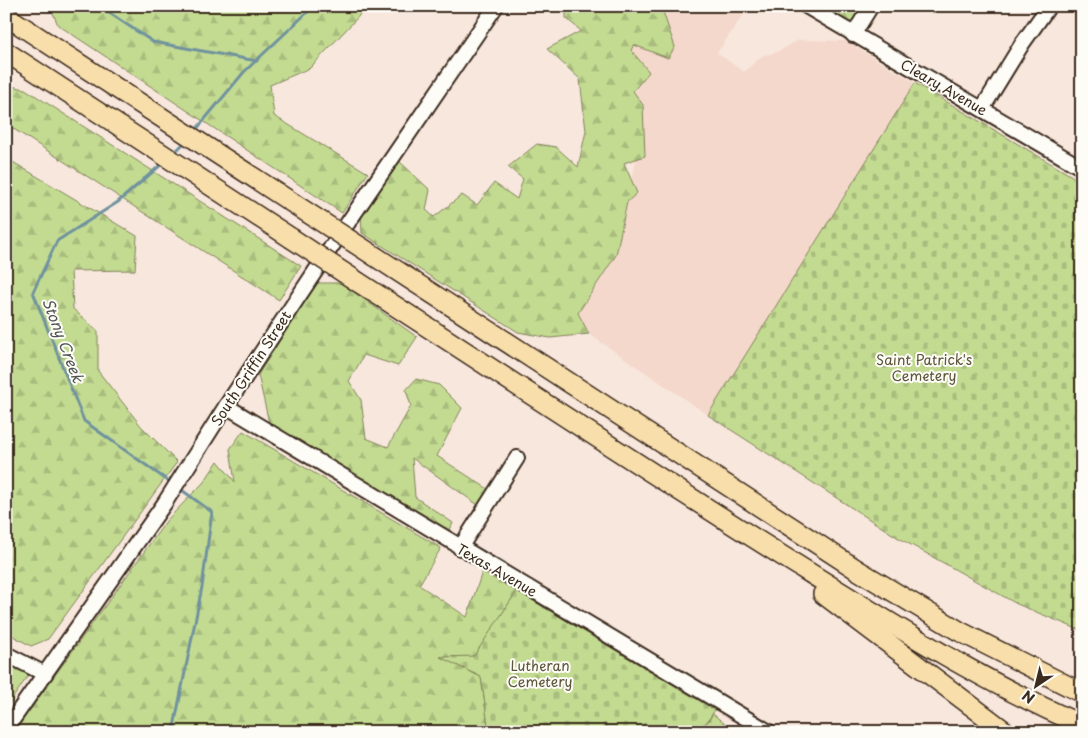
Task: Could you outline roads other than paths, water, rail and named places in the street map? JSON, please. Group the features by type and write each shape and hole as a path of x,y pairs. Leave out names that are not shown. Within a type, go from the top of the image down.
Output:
{"highway":[{"path":"6,16 867,576 958,631 1082,693"},
{"path":"6,52 714,513 920,642 1050,711 1082,725"},
{"path":"714,513 1006,732"}],"street":[{"name":"South Griffin Street","path":"6,729 175,486 332,246 496,6"},
{"name":"Cleary Avenue","path":"806,6 1082,168"},
{"path":"853,35 871,6"},
{"path":"982,109 1022,44 1049,6"},
{"name":"Texas Avenue","path":"226,406 460,548 770,732"},
{"path":"460,548 517,458"},
{"path":"6,654 44,674"}],"waterway":[{"path":"99,6 153,42 257,61"},
{"name":"Stony Creek","path":"195,131 244,72 314,6"},
{"name":"Stony Creek","path":"173,154 186,141"},
{"name":"Stony Creek","path":"164,162 118,202 57,241 33,292 84,421 171,483"},
{"name":"Stony Creek","path":"173,732 202,587 212,512 179,488"}],"park label":[{"name":"Saint Patrick's Cemetery","path":"924,368"},
{"name":"Lutheran Cemetery","path":"540,674"}]}
